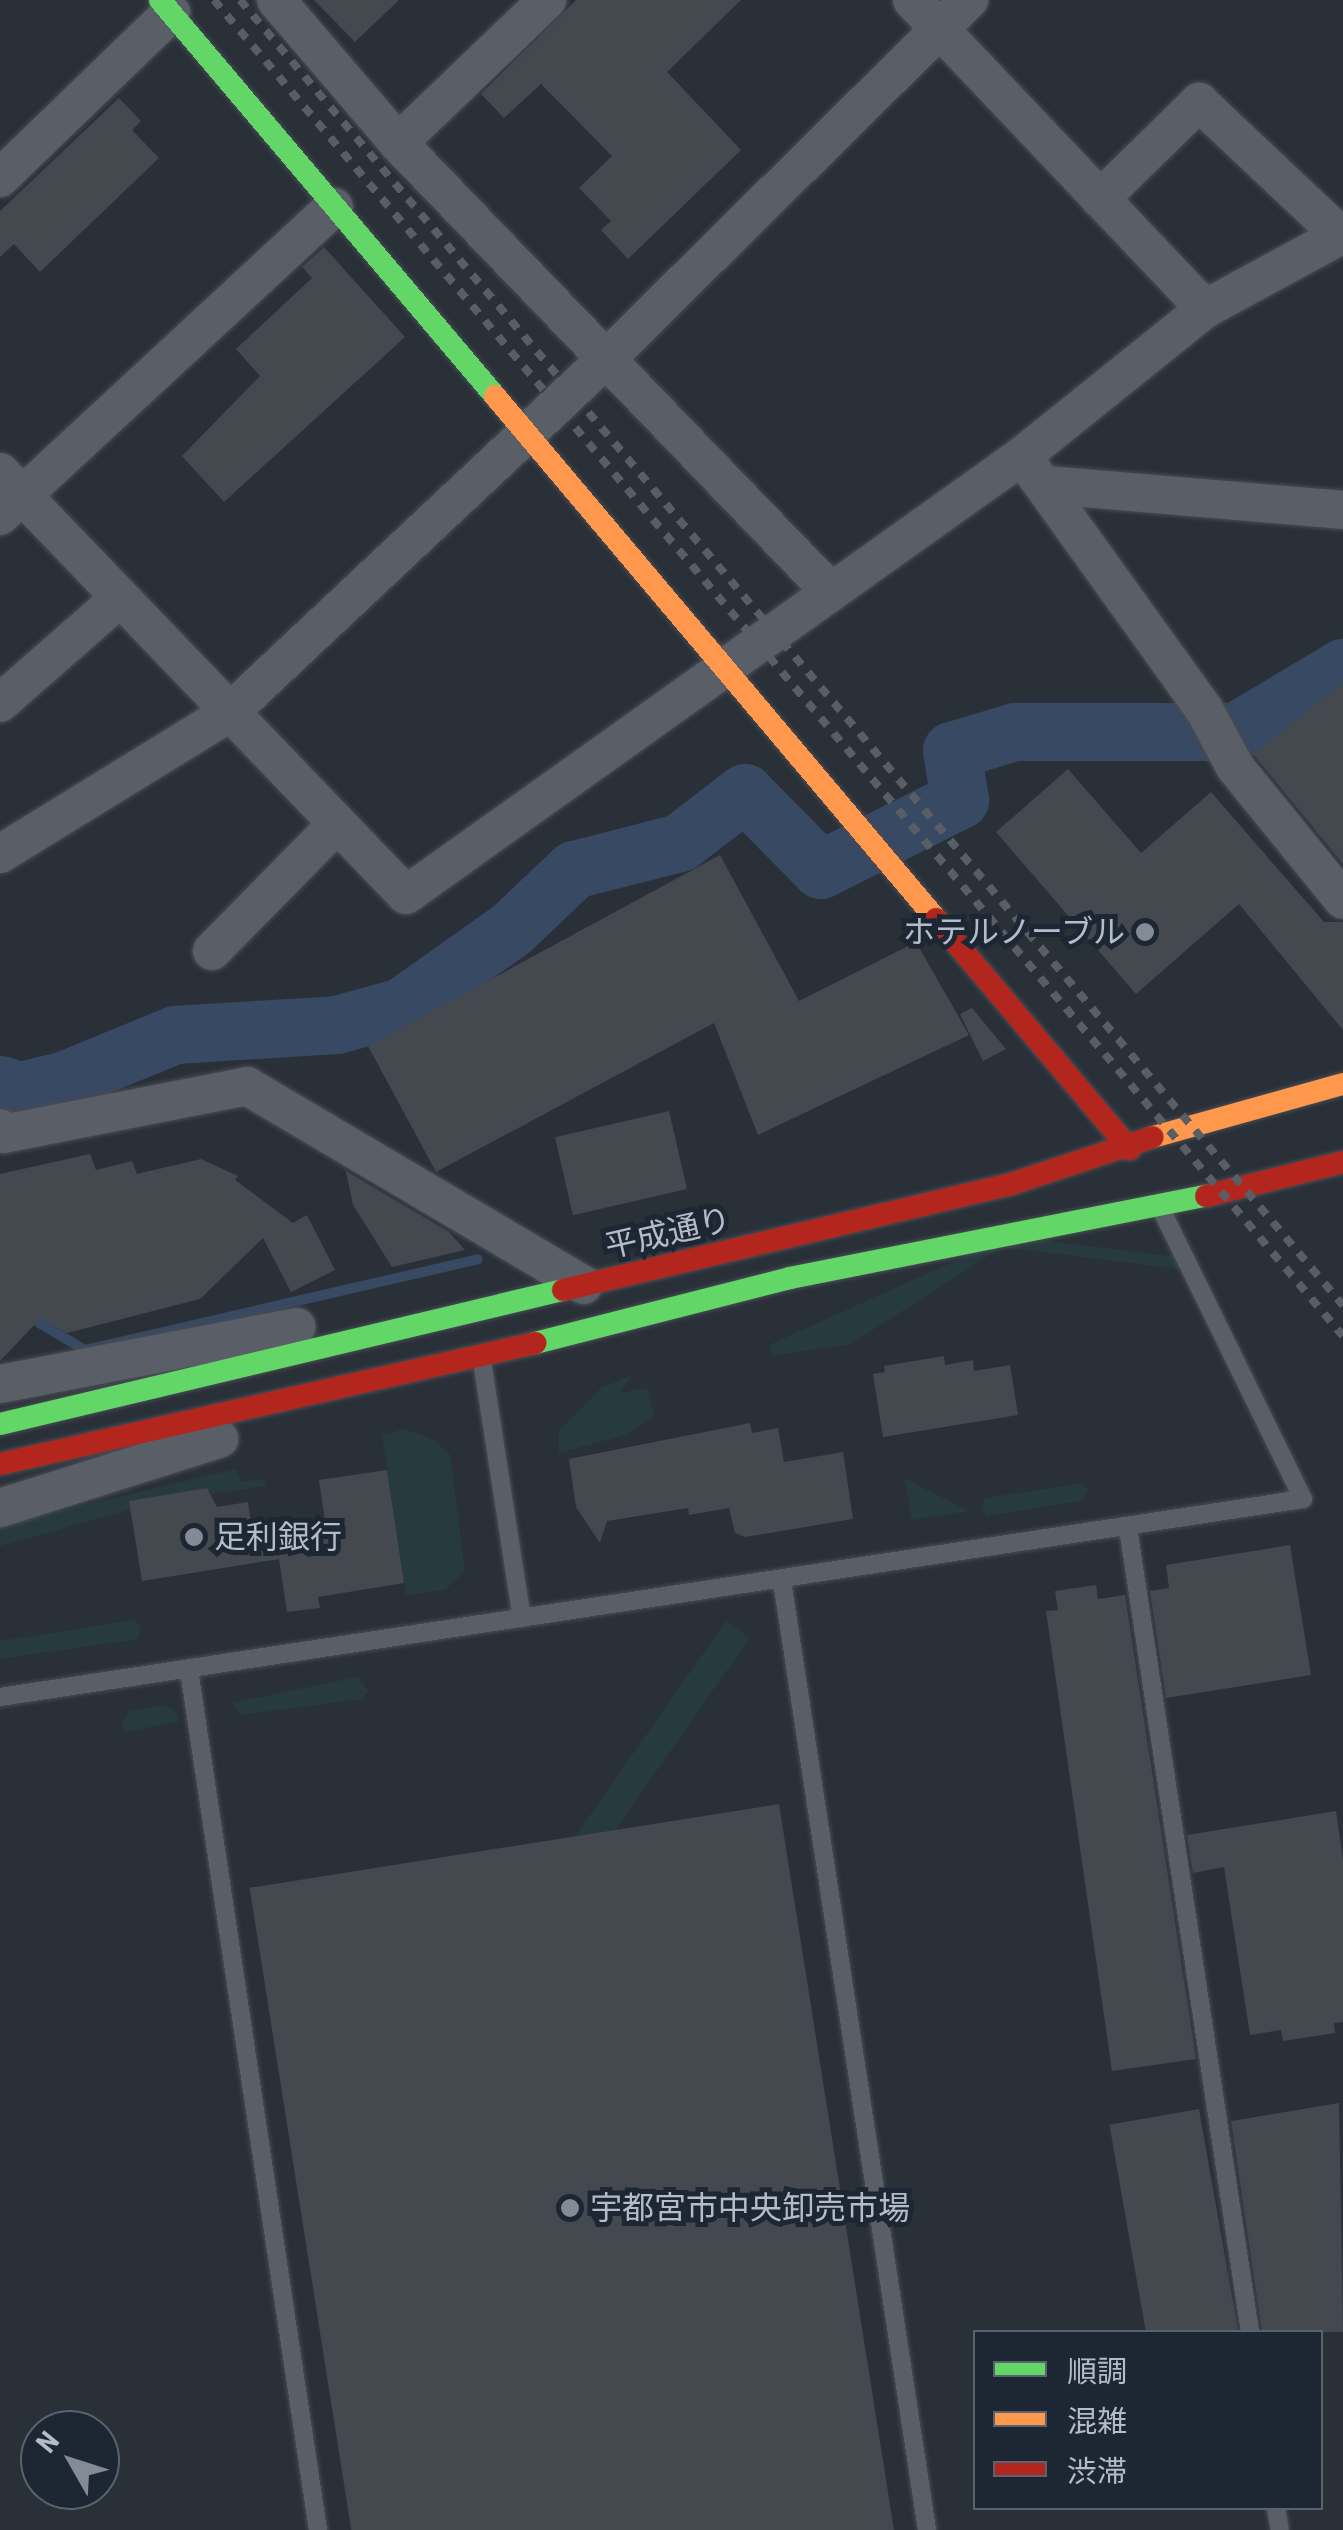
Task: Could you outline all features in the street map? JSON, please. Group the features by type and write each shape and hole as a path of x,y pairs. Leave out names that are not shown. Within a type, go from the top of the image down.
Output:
{"main road":[{"path":"166,6 1130,1149"},
{"name":"平成通り","path":"0,1424 1014,1183 1130,1149 1227,1112 1343,1084"},
{"path":"0,1467 482,1357 790,1278 1160,1207 1343,1162"}],"street":[{"path":"276,0 398,143 828,590"},
{"path":"398,143 548,0"},
{"path":"912,0 1206,309"},
{"path":"0,854 229,713 606,359 969,0"},
{"path":"0,178 166,6"},
{"path":"334,207 7,495 120,598 406,895 828,590 1022,456 1206,309 1342,235 1199,102 1100,199"},
{"path":"1022,456 1047,485 1204,709 1235,767 1343,900"},
{"path":"1047,485 1343,510"},
{"path":"0,703 120,598"},
{"path":"212,951 337,824"},
{"path":"0,1128 2,1134 247,1086 584,1285"},
{"path":"0,1384 330,1321 472,1313"},
{"path":"0,1467 274,1422 0,1508"}],"lane":[{"path":"0,1698 782,1582 1303,1499 1160,1207"},
{"path":"472,1313 522,1618"},
{"path":"1128,1528 1250,2330"},
{"path":"782,1582 927,2530"},
{"path":"190,1670 318,2530"}],"green space":[{"path":"1010,1236 1185,1258 1187,1270 1002,1247 851,1344 772,1356 769,1345"},
{"path":"632,1375 619,1393 648,1388 654,1416 625,1435 559,1453 559,1431 601,1388"},
{"path":"404,1429 434,1440 450,1455 465,1571 445,1590 406,1595 382,1435"},
{"path":"236,1469 241,1482 264,1479 266,1486 211,1494 207,1488 0,1546 0,1525"},
{"path":"905,1479 969,1511 912,1520"},
{"path":"1081,1483 1088,1489 1082,1501 987,1516 982,1510 985,1498"},
{"path":"134,1620 142,1628 138,1639 0,1659 0,1641"},
{"path":"726,1621 750,1638 596,1857 572,1841"},
{"path":"357,1677 369,1691 362,1699 240,1715 232,1703"},
{"path":"165,1705 177,1712 178,1722 124,1732 121,1723 130,1711"}],"building":[{"path":"314,0 399,0 355,42"},
{"path":"576,0 741,0 667,72 741,150 628,259 601,230 611,221 579,188 612,156 541,84 504,118 481,94"},
{"path":"119,98 141,121 132,130 159,158 40,272 14,244 0,257 0,211"},
{"path":"324,247 405,337 224,502 182,456 260,376 236,349 312,278 302,267"},
{"path":"1343,683 1343,864 1253,754"},
{"name":"ホテルノーブル","path":"1068,769 1141,853 1211,792 1324,922 1343,922 1343,1030 1239,904 1136,994 996,832"},
{"path":"720,855 799,1001 916,942 969,1035 758,1135 714,1023 436,1172 368,1046"},
{"path":"972,1008 1006,1049 983,1061 960,1014"},
{"path":"669,1111 687,1189 573,1215 555,1137"},
{"path":"90,1154 96,1170 132,1161 137,1174 201,1159 238,1176 235,1180 293,1223 307,1215 335,1270 291,1292 263,1238 200,1299 67,1333 40,1319 0,1361 0,1174"},
{"path":"346,1171 449,1232 465,1250 392,1267 353,1205"},
{"path":"944,1356 945,1365 973,1360 974,1371 1010,1365 1018,1415 883,1437 873,1374 885,1372 884,1366"},
{"path":"750,1423 752,1433 778,1428 784,1462 843,1452 853,1519 745,1537 735,1533 729,1508 689,1515 688,1508 607,1521 600,1543 576,1507 569,1459"},
{"path":"387,1470 404,1583 318,1597 320,1608 287,1612 279,1559 142,1581 129,1501 207,1488 217,1507 248,1502 253,1537 326,1528 319,1480"},
{"path":"1290,1545 1311,1675 1166,1698 1150,1591 1169,1588 1166,1565"},
{"path":"1096,1585 1098,1599 1125,1595 1196,2059 1112,2071 1046,1611 1058,1610 1055,1591"},
{"name":"宇都宮市中央卸売市場","path":"779,1804 894,2530 351,2530 250,1888"},
{"path":"1336,1811 1343,1859 1343,2022 1334,2023 1335,2033 1283,2041 1281,2030 1250,2035 1224,1867 1193,1873 1187,1835"},
{"path":"1339,2103 1343,2332 1262,2330 1231,2121"},
{"path":"1199,2109 1238,2330 1146,2330 1109,2125"}],"waterway":[{"path":"0,1085 21,1091 63,1081 175,1035 337,1025 402,1007 512,929 574,870 680,843 745,793 821,870 960,800 952,751 1015,732 1236,732 1343,668"},
{"path":"29,1317 85,1350 478,1259"}],"railway":[{"path":"214,0 1343,1336"},
{"path":"240,0 1343,1305"}],"traffic: fast":[{"path":"160,0 495,396"},
{"path":"535,1343 790,1278 1206,1196"},
{"path":"0,1424 563,1290"}],"traffic: slow":[{"path":"495,396 936,919"},
{"path":"1153,1137 1343,1084"}],"traffic: jam":[{"path":"936,919 1130,1149"},
{"path":"563,1290 1014,1183 1153,1137"},
{"path":"1206,1196 1343,1162"},
{"path":"0,1464 535,1343"}],"place":[{"name":"ホテルノーブル","path":"1145,932"},
{"name":"足利銀行","path":"194,1537"},
{"name":"宇都宮市中央卸売市場","path":"570,2208"}]}
